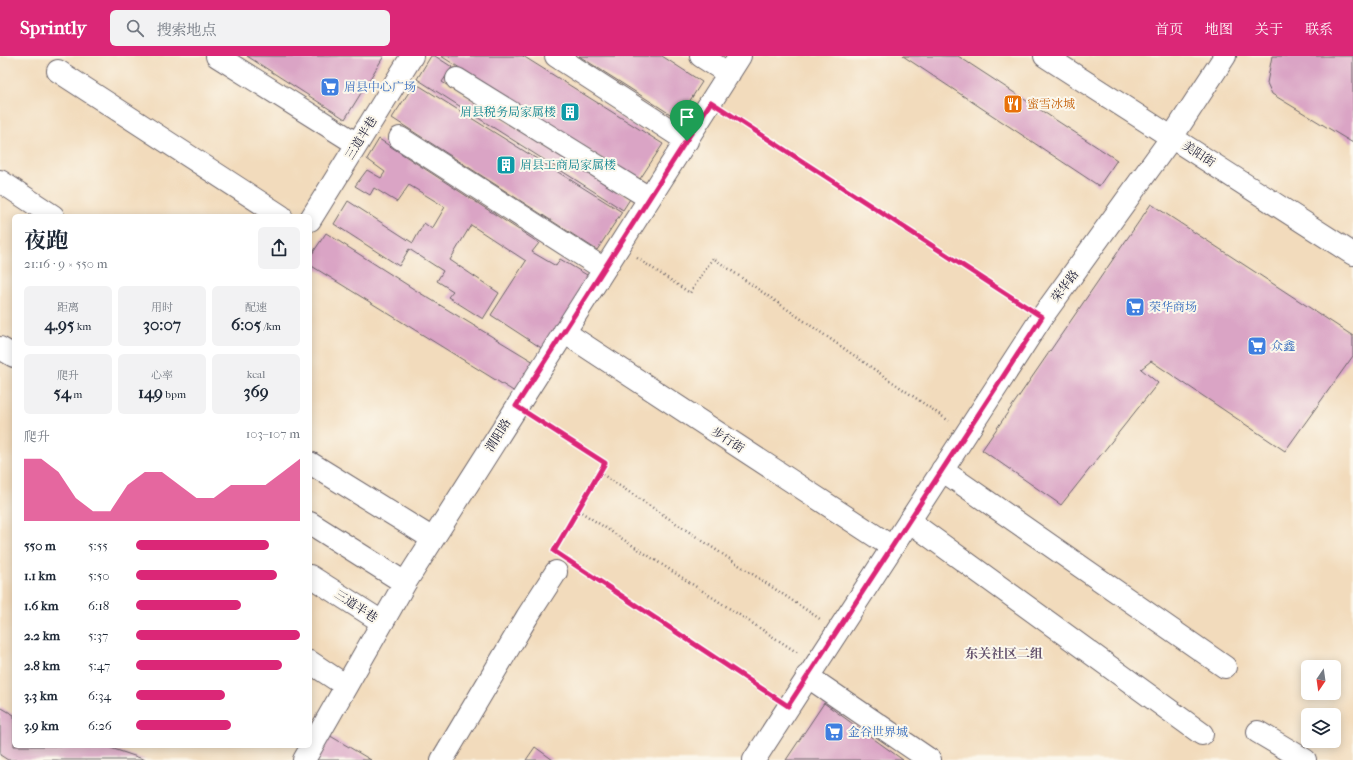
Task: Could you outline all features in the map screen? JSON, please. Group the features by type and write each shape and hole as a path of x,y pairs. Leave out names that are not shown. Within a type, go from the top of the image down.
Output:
{"street":[{"path":"217,56 357,144"},
{"name":"三道半巷","path":"312,217 412,56"},
{"path":"701,56 729,74"},
{"name":"渭阳路","path":"312,746 405,583 516,406 740,56"},
{"name":"美阳街","path":"1045,56 1353,254"},
{"name":"荣华路","path":"754,760 837,630 1042,317 1172,137 1225,56"},
{"path":"563,58 687,141"},
{"path":"58,71 278,214"},
{"path":"457,79 650,198"},
{"path":"400,138 604,269"},
{"path":"0,182 50,214"},
{"name":"步行街","path":"564,332 892,547"},
{"path":"0,348 12,355"},
{"path":"312,464 433,539"},
{"path":"942,470 1225,667"},
{"path":"909,521 1202,734"},
{"path":"312,524 405,583"},
{"path":"442,760 561,561"},
{"name":"三道半巷","path":"312,577 382,622"},
{"path":"312,663 346,686"},
{"path":"811,670 930,760"},
{"path":"1258,732 1305,760"},
{"name":"渭阳路","path":"304,760 311,748"}],"path":[{"path":"711,102 1042,317"},
{"path":"619,246 690,293 712,258 966,433"},
{"path":"516,406 605,463 578,510 561,561 788,706"},
{"path":"599,472 837,630"},
{"path":"578,510 811,670"}],"building":[{"name":"眉县中心广场","path":"247,56 384,56 345,119"},
{"path":"431,56 435,56 452,67 442,82 630,199 623,210 417,79"},
{"name":"眉县税务局家属楼","path":"441,56 523,56 663,144 638,182"},
{"path":"579,56 662,56 702,82 678,119"},
{"path":"903,56 958,56 1117,160 1099,186"},
{"path":"1272,56 1353,56 1353,143 1272,94 1267,83"},
{"name":"眉县工商局家属楼","path":"415,83 622,212 597,250 392,118"},
{"path":"379,139 539,243 532,252 556,266 560,259 592,278 546,351 491,315 526,261 471,225 450,260 499,293 483,319 448,297 453,291 437,281 443,271 409,249 399,266 334,224 348,201 413,243 424,223 432,229 445,207 409,185 397,202 374,188 370,195 355,186 367,170 381,178 385,172 367,159"},
{"path":"1151,204 1353,336 1353,356 1285,451 1151,361 1141,369 1158,383 1061,505 982,450"},
{"path":"326,233 420,293 534,362 515,392 312,266 312,254"},
{"name":"金谷世界城","path":"824,703 903,760 786,760"},
{"path":"0,707 12,714 12,748 111,748 146,760 8,760 0,755"},
{"path":"327,734 371,760 313,760"},
{"path":"535,747 553,760 526,760"}],"place":[{"name":"眉县中心广场","path":"330,87"},
{"name":"蜜雪冰城","path":"1013,104"},
{"name":"眉县税务局家属楼","path":"570,112"},
{"name":"眉县工商局家属楼","path":"506,165"},
{"name":"荣华商场","path":"1135,307"},
{"name":"众鑫","path":"1257,346"},
{"name":"金谷世界城","path":"834,732"}],"district":[{"name":"东关社区二组","path":"1004,653"}],"route":[{"path":"711,102 1042,317 788,706 554,551 605,463 516,406 687,141 711,102"}]}
